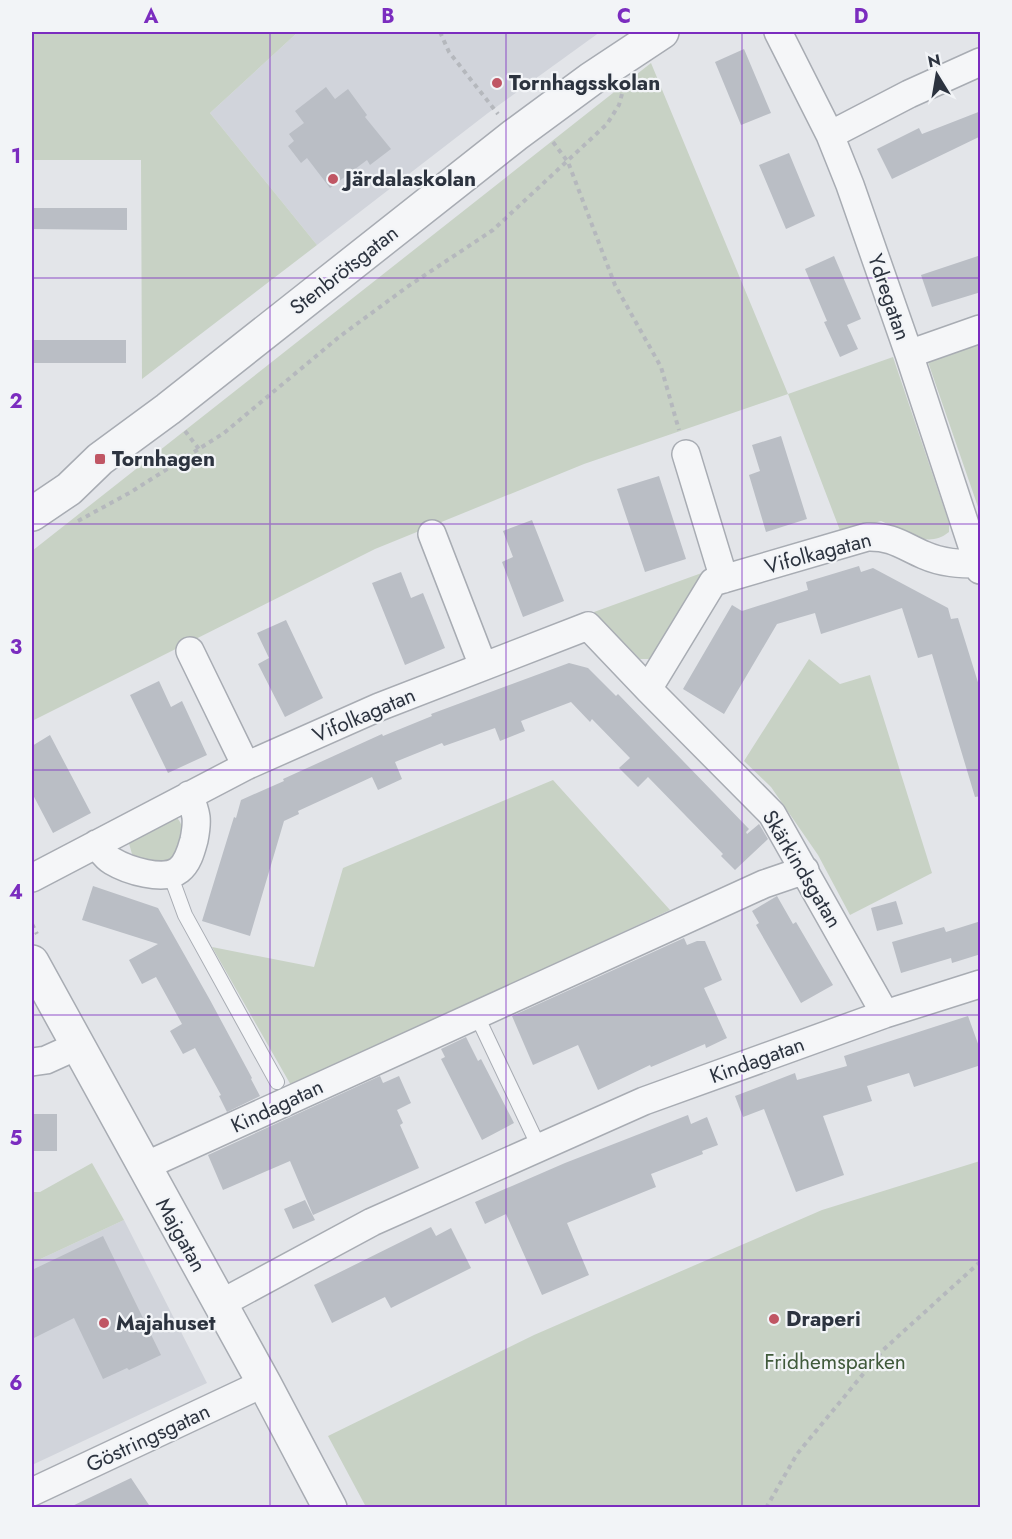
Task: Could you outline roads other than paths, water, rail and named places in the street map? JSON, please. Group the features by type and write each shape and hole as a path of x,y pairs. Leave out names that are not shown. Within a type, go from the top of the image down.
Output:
{"street":[{"name":"Stenbrötsgatan","path":"32,514 69,489 100,459 168,409 516,135 615,62 662,32"},
{"name":"Ydregatan","path":"778,32 830,135 909,354 980,567"},
{"path":"830,135 909,94 981,62"},
{"path":"909,354 981,329"},
{"path":"686,454 724,579"},
{"path":"432,534 483,666"},
{"name":"Vifolkagatan","path":"32,878 246,766 379,707 588,626 648,689 713,582 867,537 891,538 937,560 980,567"},
{"path":"190,651 246,766"},
{"name":"Skärkindsgatan","path":"648,689 772,814 885,1014"},
{"path":"96,844 113,862 150,874 170,874 178,871 184,865 194,839 197,813 189,795"},
{"name":"Kindagatan","path":"143,1167 764,884 805,870"},
{"name":"Majgatan","path":"32,962 76,1046 264,1383 330,1508"},
{"name":"Kindagatan","path":"220,1304 372,1222 644,1101 885,1014 981,984"},
{"path":"32,1062 46,1060 76,1046"},
{"name":"Göstringsgatan","path":"32,1492 264,1383"}],"lane":[{"path":"170,874 185,915 277,1082"},
{"path":"476,1014 539,1147"}],"place":[{"name":"Tornhagsskolan","path":"497,83"},
{"name":"Järdalaskolan","path":"333,179"},
{"name":"Tornhagen","path":"100,459"},
{"name":"Draperi","path":"774,1319"},
{"name":"Majahuset","path":"104,1323"}],"park label":[{"name":"Fridhemsparken","path":"835,1362"}]}
